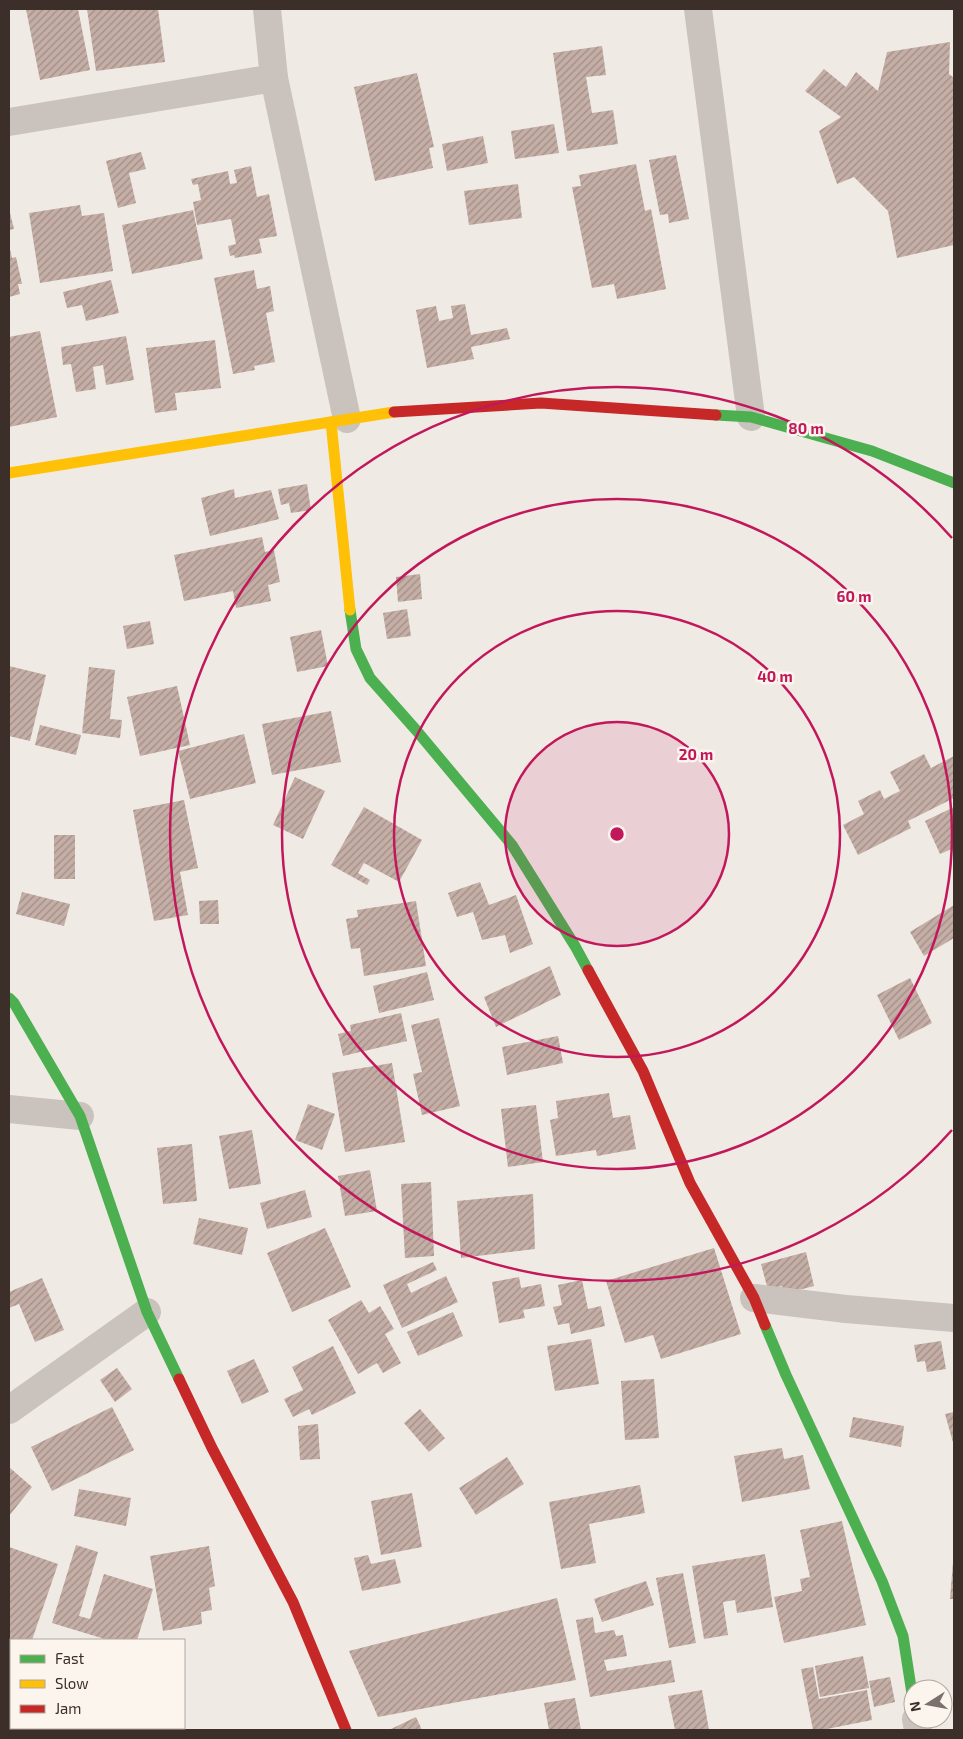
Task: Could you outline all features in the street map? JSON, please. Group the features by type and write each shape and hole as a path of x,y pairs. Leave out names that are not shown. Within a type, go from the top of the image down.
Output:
{"street":[{"path":"267,9 274,78 339,420 351,619 356,649 370,678 512,845 575,946 644,1071 690,1183 754,1298 786,1375 885,1590 903,1636 910,1679"},
{"path":"698,9 751,416"},
{"path":"9,122 274,78"},
{"path":"9,473 386,413 541,403 751,416 872,451 954,483"},
{"path":"9,998 14,1003 80,1116 147,1312 212,1448 292,1602 346,1730"},
{"path":"9,1108 80,1116"},
{"path":"754,1298 846,1309 954,1318"},
{"path":"9,1410 147,1312"}],"building":[{"path":"26,9 78,9 90,70 40,80"},
{"path":"87,9 158,9 165,62 96,71"},
{"path":"950,42 949,74 954,78 954,245 897,258 888,211 854,177 837,184 819,131 841,117 805,91 824,69 846,87 856,72 878,91 887,52"},
{"path":"602,46 606,75 586,77 592,113 613,110 618,144 567,151 553,53"},
{"path":"417,73 434,147 429,148 433,168 375,181 354,87"},
{"path":"554,124 559,153 515,159 511,131"},
{"path":"483,136 488,163 447,171 442,144"},
{"path":"141,152 146,169 129,173 136,203 118,208 106,161"},
{"path":"676,155 689,219 669,223 668,214 660,215 649,160"},
{"path":"636,164 645,211 651,209 666,289 617,299 614,284 592,288 572,187 581,186 579,175"},
{"path":"251,166 257,197 269,194 277,236 259,239 262,253 235,258 234,255 230,256 228,246 236,244 231,219 197,225 193,202 201,200 198,184 193,185 191,179 228,171 230,184 237,183 234,170"},
{"path":"518,184 522,218 469,225 464,191"},
{"path":"80,205 82,216 104,213 113,271 40,283 29,213"},
{"path":"9,209 14,229 9,230"},
{"path":"193,210 203,259 132,274 122,225"},
{"path":"9,245 12,258 16,257 22,284 18,284 20,294 9,297"},
{"path":"254,270 257,289 270,286 274,311 266,313 275,362 254,366 255,370 233,374 214,278"},
{"path":"111,280 119,313 86,321 82,305 67,308 63,292"},
{"path":"465,304 471,335 507,328 510,339 471,347 474,359 427,368 416,310 436,306 439,321 453,318 451,306"},
{"path":"40,331 57,417 9,427 9,337"},
{"path":"126,336 134,380 106,385 103,365 93,367 96,389 76,392 71,364 63,365 61,347"},
{"path":"215,340 221,388 175,393 177,410 155,413 146,348"},
{"path":"307,484 311,510 291,513 289,503 281,505 278,489"},
{"path":"234,489 235,498 271,490 279,519 210,536 201,498"},
{"path":"262,537 265,552 274,550 280,582 268,585 271,601 236,608 233,591 184,601 174,555"},
{"path":"420,574 422,599 398,602 396,577"},
{"path":"407,609 411,636 387,639 383,613"},
{"path":"150,621 154,644 127,649 123,626"},
{"path":"321,630 328,666 297,672 290,637"},
{"path":"9,666 46,675 30,741 9,736"},
{"path":"89,667 115,670 110,719 122,720 120,738 82,733"},
{"path":"177,686 190,745 140,756 127,697"},
{"path":"331,711 341,762 272,775 262,724"},
{"path":"40,725 81,735 76,755 35,745"},
{"path":"244,734 256,783 190,799 178,751"},
{"path":"924,754 931,768 954,756 954,798 908,821 911,828 858,855 843,825 864,814 858,801 880,790 884,799 900,791 890,772"},
{"path":"295,777 325,791 303,839 273,825"},
{"path":"184,800 198,868 180,872 188,915 154,921 133,810"},
{"path":"364,807 422,840 399,882 364,863 358,873 370,880 367,885 331,865"},
{"path":"954,807 954,848 940,854 925,821"},
{"path":"54,835 75,835 75,879 54,879"},
{"path":"480,882 489,905 516,895 533,944 510,953 505,935 482,940 473,912 457,917 448,893"},
{"path":"22,892 70,904 64,926 16,914"},
{"path":"218,900 219,924 200,924 199,901"},
{"path":"416,901 426,966 364,976 360,948 351,949 346,919 358,917 357,910"},
{"path":"954,905 954,938 924,956 910,932"},
{"path":"550,966 561,995 496,1027 484,997"},
{"path":"427,972 434,1000 379,1013 373,986"},
{"path":"910,978 932,1023 899,1040 877,995"},
{"path":"401,1013 407,1041 343,1056 338,1034 351,1031 350,1025"},
{"path":"439,1018 460,1106 422,1115 413,1074 422,1072 411,1025"},
{"path":"558,1036 563,1063 507,1075 502,1047"},
{"path":"392,1063 405,1142 345,1152 332,1073"},
{"path":"609,1093 613,1118 630,1115 636,1149 597,1156 596,1150 556,1156 550,1120 558,1118 556,1101"},
{"path":"308,1104 335,1114 322,1150 295,1140"},
{"path":"536,1105 543,1162 508,1167 501,1109"},
{"path":"252,1130 261,1184 229,1189 219,1136"},
{"path":"192,1144 197,1201 163,1204 157,1148"},
{"path":"370,1170 377,1211 345,1216 338,1176"},
{"path":"431,1182 434,1256 405,1258 401,1184"},
{"path":"305,1190 312,1217 267,1229 260,1203"},
{"path":"533,1194 535,1249 461,1258 457,1201"},
{"path":"199,1218 248,1228 242,1255 193,1244"},
{"path":"325,1228 351,1287 292,1312 267,1253"},
{"path":"714,1248 741,1334 661,1359 653,1335 625,1343 606,1281"},
{"path":"806,1252 814,1286 784,1294 782,1286 768,1290 761,1264"},
{"path":"433,1262 437,1270 407,1284 411,1293 446,1276 458,1302 402,1328 383,1285"},
{"path":"519,1277 521,1288 541,1284 545,1306 523,1310 525,1318 499,1323 492,1282"},
{"path":"42,1278 64,1330 35,1342 19,1304 9,1308 9,1292"},
{"path":"582,1280 588,1309 601,1306 605,1326 571,1334 569,1323 558,1325 553,1307 562,1305 558,1285"},
{"path":"361,1300 369,1313 380,1306 394,1329 385,1334 401,1363 383,1373 377,1363 358,1374 328,1320"},
{"path":"453,1312 463,1336 418,1356 407,1332"},
{"path":"591,1339 599,1384 555,1391 547,1346"},
{"path":"941,1341 946,1369 927,1372 925,1361 917,1362 914,1345"},
{"path":"333,1346 356,1393 312,1415 309,1409 293,1417 284,1399 303,1390 292,1367"},
{"path":"254,1359 269,1392 242,1404 227,1371"},
{"path":"117,1368 132,1389 115,1402 100,1380"},
{"path":"654,1379 659,1438 625,1440 621,1381"},
{"path":"112,1407 134,1450 52,1491 31,1447"},
{"path":"420,1409 445,1438 429,1452 404,1423"},
{"path":"954,1412 954,1446 945,1414"},
{"path":"853,1417 904,1426 901,1447 849,1437"},
{"path":"318,1424 320,1459 300,1460 298,1426"},
{"path":"782,1448 784,1459 803,1455 810,1489 742,1502 734,1456"},
{"path":"507,1457 524,1484 476,1515 459,1488"},
{"path":"9,1467 32,1487 9,1516"},
{"path":"640,1485 645,1513 589,1524 596,1563 561,1569 549,1502"},
{"path":"79,1489 131,1498 126,1526 74,1516"},
{"path":"412,1493 422,1547 381,1555 371,1501"},
{"path":"842,1521 866,1625 784,1643 774,1597 802,1591 800,1579 810,1577 800,1530"},
{"path":"76,1545 98,1552 79,1616 90,1619 104,1574 153,1589 137,1639 105,1639 52,1623"},
{"path":"209,1546 215,1586 209,1588 212,1610 201,1612 202,1624 163,1631 150,1556"},
{"path":"9,1547 58,1564 32,1639 10,1639 9,1659"},
{"path":"765,1554 773,1607 737,1613 735,1600 723,1602 728,1635 704,1639 692,1566"},
{"path":"368,1555 371,1564 395,1559 401,1583 362,1591 354,1558"},
{"path":"953,1562 954,1599 950,1599"},
{"path":"683,1573 696,1643 669,1648 656,1578"},
{"path":"646,1581 654,1605 602,1622 594,1599"},
{"path":"557,1598 576,1680 378,1717 349,1651"},
{"path":"593,1617 595,1633 614,1630 616,1636 623,1635 627,1656 604,1660 607,1671 671,1660 675,1682 590,1697 576,1620"},
{"path":"863,1656 869,1688 820,1697 815,1666"},
{"path":"813,1667 819,1699 867,1690 872,1720 822,1730 813,1730 801,1669"},
{"path":"890,1677 895,1702 874,1707 869,1681"},
{"path":"702,1690 709,1730 675,1730 668,1696"},
{"path":"575,1698 581,1730 549,1730 544,1703"},
{"path":"416,1717 422,1730 391,1729"}],"traffic: fast":[{"path":"716,415 751,417 872,451 954,483"},
{"path":"350,610 356,649 370,678 512,845 588,970"},
{"path":"9,998 14,1003 80,1116 147,1312 179,1379"},
{"path":"765,1325 786,1375 882,1581 903,1636 910,1679"}],"traffic: slow":[{"path":"9,473 394,412"},
{"path":"331,422 350,610"}],"traffic: jam":[{"path":"394,412 541,403 716,415"},
{"path":"588,970 643,1071 690,1183 754,1298 765,1325"},
{"path":"179,1379 212,1448 293,1602 346,1730"}]}
